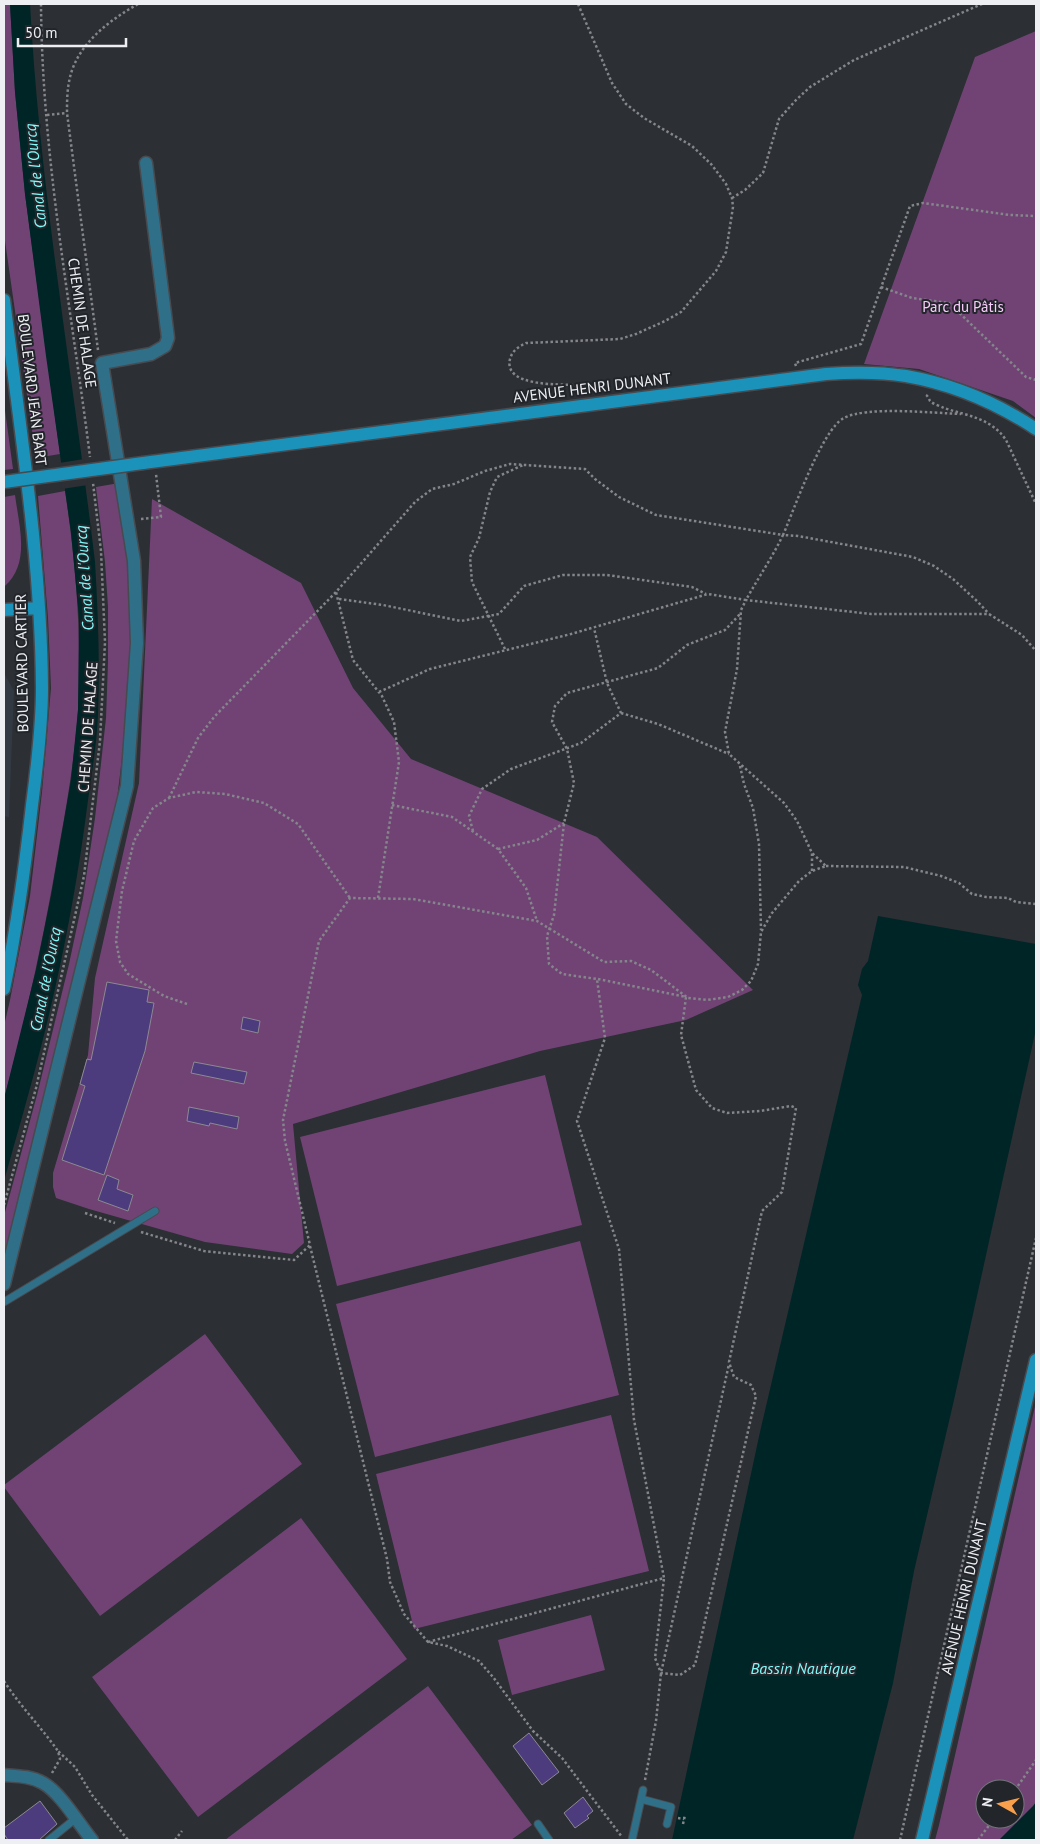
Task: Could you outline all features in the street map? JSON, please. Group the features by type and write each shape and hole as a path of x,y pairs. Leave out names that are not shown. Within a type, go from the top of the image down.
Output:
{"street":[{"path":"4,1284 127,786 137,643 134,561 129,520 102,363 151,354 165,346 168,338 146,163"},
{"name":"BOULEVARD JEAN BART","path":"4,300 7,347 27,484"},
{"name":"AVENUE HENRI DUNANT","path":"4,482 146,468 585,405 798,377 854,372 908,376 972,395 1015,415 1036,429"},
{"name":"BOULEVARD CARTIER","path":"4,989 25,870 40,740 42,691 39,608 27,484"},
{"path":"4,610 39,608"},
{"name":"AVENUE HENRI DUNANT","path":"922,1840 1036,1360"},
{"path":"4,1775 29,1778 43,1783 55,1793 92,1840"}],"lane":[{"path":"4,1302 155,1210"},
{"path":"632,1840 643,1790"},
{"path":"641,1799 671,1806 667,1824"},
{"path":"48,1840 76,1819"},
{"path":"538,1824 549,1840"}],"path":[{"name":"CHEMIN DE HALAGE","path":"41,4 41,53 54,196 90,462"},
{"path":"102,363 99,354 66,113 69,82 75,62 90,40 114,18 138,4"},
{"path":"578,4 612,83 626,104 644,118 692,146 711,164 726,184 732,198 733,207 726,252 716,271 681,312 665,322 620,339 526,343 518,347 512,354 509,362 512,371 517,376 527,381 538,383 575,385 584,393 585,405"},
{"path":"732,198 763,173 779,119 810,87 854,60 982,4"},
{"path":"47,115 66,113"},
{"path":"798,377 795,363 861,344 910,206 923,203 1010,215 1036,216"},
{"path":"881,287 912,298 949,304 1026,377 1036,380"},
{"path":"920,392 928,395 930,401 938,406 976,417 1000,431 1036,504"},
{"path":"730,754 725,732 737,669 741,613 760,575 774,555 824,438 843,418 868,411 961,414"},
{"path":"169,798 198,738 214,718 336,592 415,502 432,489 454,484 484,471 510,464 584,469 619,497 656,515 798,536 913,558 934,566 953,579 989,614 1022,636 1036,651"},
{"path":"505,650 472,582 470,556 479,538 490,492 498,477 523,465"},
{"path":"129,520 161,517 156,472 146,468"},
{"name":"CHEMIN DE HALAGE","path":"4,1205 36,1088 84,876 100,741 105,642 101,551 93,481"},
{"path":"338,599 383,605 461,621 499,614 524,586 563,575 616,576 692,587 708,594 746,600 871,614 989,614"},
{"path":"336,592 353,660 379,692 394,722 398,762 378,898"},
{"path":"379,692 430,669 594,628 708,594"},
{"path":"740,765 744,784 753,808 759,844 761,932 758,964 751,981 742,990 728,997 707,1000 562,974 549,964 546,936 554,915 564,823 574,783 566,749 552,722 555,706 567,693 658,668 687,645 725,630 741,613"},
{"path":"594,628 607,683 621,713 658,724 730,754 784,803 797,821 812,853 826,866"},
{"path":"473,831 469,816 482,789 511,769 581,742 621,713"},
{"path":"187,1004 164,996 128,974 120,962 116,941 122,891 134,841 153,808 169,798 196,792 225,794 264,803 298,824 350,898"},
{"path":"392,805 452,817 498,849 526,888 537,921"},
{"path":"498,849 537,840 564,823"},
{"path":"812,853 812,871"},
{"path":"761,932 785,896 812,871 826,866 904,867 959,882 972,894 986,898 1008,898 1016,902 1036,904"},
{"path":"350,898 413,900 537,921 604,962 631,961 651,970 686,997"},
{"path":"350,898 320,941 283,1120 285,1141 385,1549 390,1582 404,1614 428,1642 448,1646 479,1661 493,1677 532,1731 562,1758 624,1840"},
{"path":"597,979 605,1038 577,1121 619,1249 634,1420 664,1578 655,1658 661,1673"},
{"path":"643,1790 656,1721 661,1673 762,1211 782,1192 796,1108 791,1106 760,1111 727,1113 712,1108 696,1090 681,1034 686,997"},
{"path":"85,1213 127,1228 204,1251 294,1260 310,1245"},
{"path":"900,1840 1036,1238"},
{"path":"661,1673 680,1675 695,1665 756,1396 751,1386 734,1377 729,1362"},
{"path":"428,1642 664,1578"},
{"path":"4,1681 18,1704 40,1726 58,1751 75,1767 92,1795 128,1840"},
{"path":"43,1783 52,1773 60,1759 58,1751"},
{"path":"1023,1779 1036,1760"},
{"path":"683,1824 685,1815"},
{"path":"978,1840 986,1829"},
{"path":"174,1840 182,1831"}],"shaded area":[{"path":"4,673 14,691 9,817 4,816"}],"green space":[{"path":"4,4 10,4 15,92 25,194 60,454 36,458 4,234"},
{"name":"Parc du Pâtis","path":"1036,31 1036,418 1013,401 919,369 864,364 975,57"},
{"path":"4,403 13,469 4,470"},
{"path":"119,483 131,570 131,685 117,799 43,1112 4,1257 4,1216 37,1095 69,964 83,898 95,818 106,718 108,662 108,607 105,562 96,487"},
{"path":"65,491 75,573 79,628 79,683 75,743 55,874 28,1003 4,1099 4,1026 30,896 51,688 48,618 38,496"},
{"path":"15,495 21,544 20,556 18,567 4,587 4,497"},
{"path":"152,499 301,583 353,688 411,759 597,837 753,990 686,1020 540,1051 293,1124 304,1243 292,1254 205,1242 56,1198 53,1187 53,1173 88,1055 95,978 139,783"},
{"path":"545,1075 582,1225 337,1286 300,1137"},
{"path":"580,1241 619,1395 375,1457 336,1304"},
{"path":"205,1334 302,1464 100,1616 4,1485"},
{"path":"1036,1402 1036,1840 935,1840 939,1825"},
{"path":"611,1415 649,1571 414,1629 376,1474"},
{"path":"301,1518 407,1659 198,1817 92,1677"},
{"path":"591,1615 605,1670 512,1695 498,1640"},
{"path":"428,1686 532,1825 511,1840 225,1840"}],"water":[{"name":"Canal de l'Ourcq","path":"10,4 30,4 41,144 49,214 95,562 99,676 95,746 80,860 69,920 43,1039 4,1181 4,1099 36,970 71,780 78,710 79,618 71,532 25,194 15,92"},
{"name":"Bassin Nautique","path":"878,916 1036,944 1036,1029 914,1571 893,1683 853,1840 672,1840 760,1432 862,995 858,985 862,969 868,961"},
{"path":"1036,1802 1036,1840 999,1840 1010,1829 1025,1829 1025,1814"}],"pier":[{"path":"84,459 88,485 62,489 59,463"}],"building":[{"path":"107,982 149,990 147,1002 154,1003 145,1051 104,1175 62,1160 85,1086 80,1084 87,1059 91,1060"},
{"path":"243,1017 260,1021 258,1033 241,1029"},
{"path":"194,1062 247,1072 244,1084 191,1073"},
{"path":"189,1107 239,1117 237,1129 210,1123 209,1126 187,1121"},
{"path":"107,1175 119,1180 117,1189 133,1195 128,1211 98,1200"},
{"path":"529,1733 559,1772 542,1785 513,1746"},
{"path":"583,1797 593,1811 587,1816 589,1818 575,1828 564,1813"},
{"path":"40,1801 57,1824 39,1840 8,1840 4,1834 4,1828"}]}
